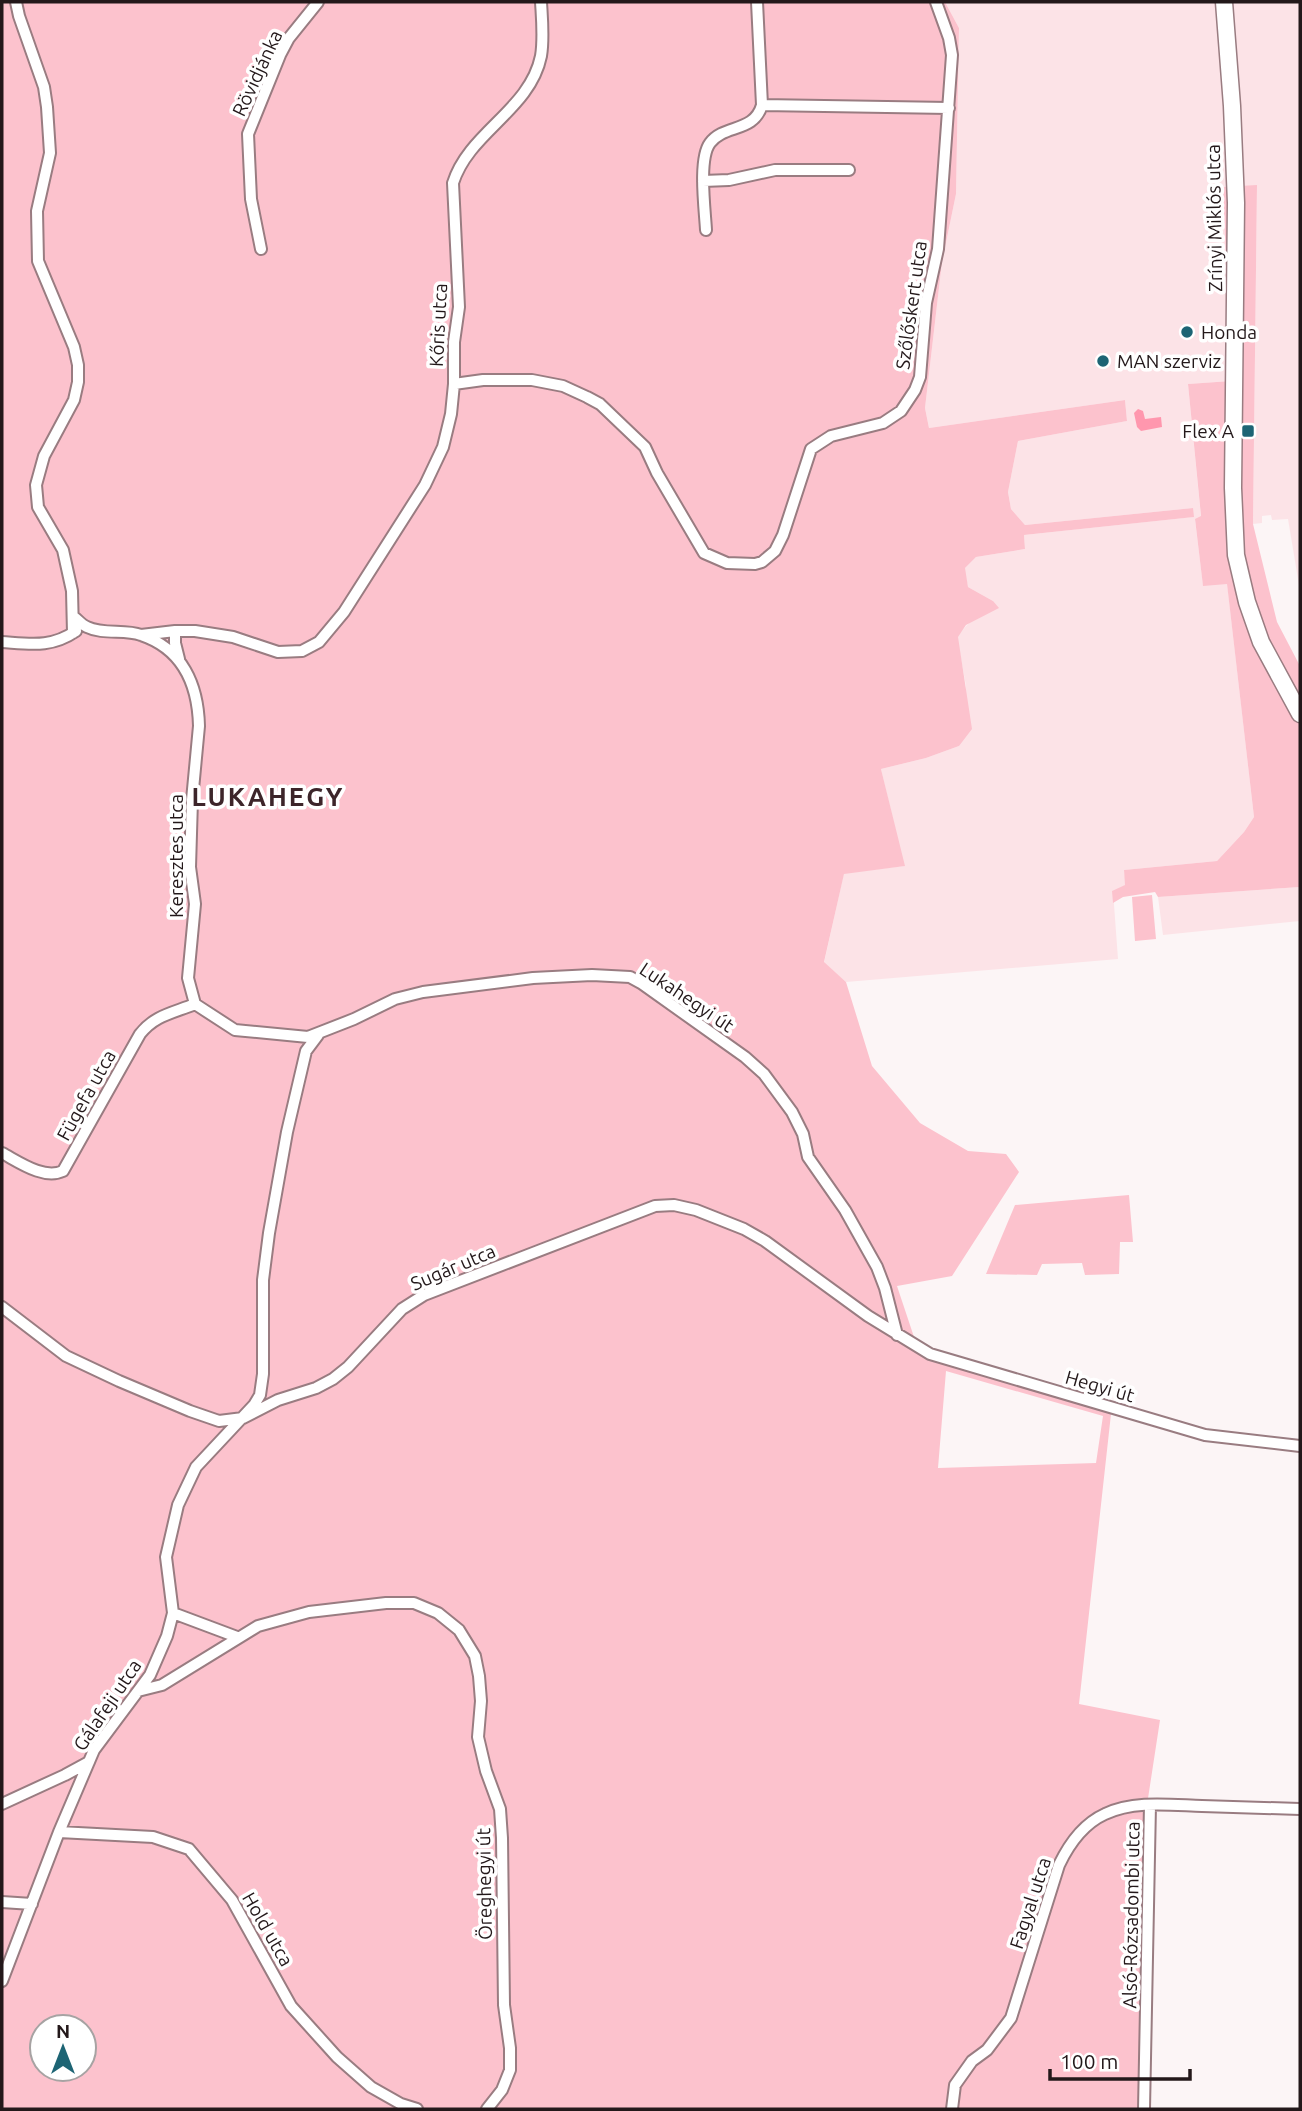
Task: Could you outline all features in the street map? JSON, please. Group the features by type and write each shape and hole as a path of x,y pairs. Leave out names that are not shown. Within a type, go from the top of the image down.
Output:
{"main road":[{"name":"Zrínyi Miklós utca","path":"1224,2 1236,203 1233,488 1236,555 1242,585 1261,642 1300,714"}],"street":[{"path":"16,2 44,87 48,120 50,163 37,211 37,261 74,347 78,365 74,400 44,456 36,485 38,507 63,550 72,591 73,633"},
{"name":"Rövidjánka","path":"261,249 251,199 248,134 289,38 318,2"},
{"name":"Kőris utca","path":"175,631 233,637 278,652 302,651 319,642 339,618 425,485 443,447 451,414 454,384 454,342 459,307 453,183 457,171 479,142 524,94 537,68 542,45 541,2"},
{"path":"706,230 703,181 710,143 752,121 762,105 757,2"},
{"name":"Szőlőskert utca","path":"454,384 482,380 533,380 563,386 600,404 645,447 657,473 704,553 727,563 762,562 775,551 783,535 811,449 831,436 883,424 901,411 920,377 926,303 938,249 952,55 936,2"},
{"path":"762,105 949,108"},
{"path":"703,181 730,180 775,170 849,170"},
{"path":"74,617 88,628"},
{"path":"2,642 51,643 78,629 88,628 141,635 175,631 179,659"},
{"path":"141,635 179,659"},
{"name":"Keresztes utca","path":"179,659 191,679 199,715 190,867 195,904 188,978 195,1004"},
{"name":"Lukahegyi út","path":"296,1037 318,1035 395,999 423,992 533,978 592,975 630,977 745,1057 764,1074 792,1112 803,1134 808,1157 851,1220 877,1267 897,1335"},
{"path":"195,1004 234,1030 296,1037 306,1051"},
{"name":"Fügefa utca","path":"2,1153 43,1173 54,1175 63,1171 140,1034 149,1023 160,1016 195,1004"},
{"path":"243,1418 260,1395 263,1280 268,1245 287,1132 306,1051 318,1035"},
{"name":"Sugár utca","path":"2,1307 65,1356 119,1381 219,1421 243,1418 278,1400 333,1379 348,1367 402,1309 424,1295 655,1206 674,1205 696,1210 744,1229 765,1241 834,1293 897,1335"},
{"name":"Hegyi út","path":"897,1335 930,1354 954,1363 1205,1436 1300,1446"},
{"name":"Gálafeji utca","path":"2,1981 59,1832 94,1750 155,1665 167,1636 173,1613 166,1556 178,1505 196,1467 243,1418"},
{"name":"Öreghegyi út","path":"138,1691 162,1685 258,1626 309,1612 386,1603 414,1604 438,1613 459,1630 475,1656 481,1701 478,1737 486,1771 500,1809 502,1838 503,2005 510,2048 510,2070 502,2090 487,2109"},
{"path":"173,1613 237,1637"},
{"path":"2,1804 89,1762"},
{"name":"Fagyal utca","path":"953,2109 955,2085 972,2061 988,2050 1011,2018 1059,1865 1082,1830 1106,1813 1121,1808 1150,1805 1300,1809"},
{"name":"Alsó-Rózsadombi utca","path":"1144,2109 1150,1805"},
{"name":"Hold utca","path":"59,1832 153,1836 189,1849 232,1900 291,2006 337,2057 371,2087 401,2104 417,2109"},
{"path":"2,1902 32,1904"}],"shaded area":[{"path":"2,2 945,2 959,28 956,194 942,262 925,408 929,428 1125,400 1127,421 1018,441 1008,492 1011,509 1025,525 1193,508 1194,517 1024,535 1025,549 976,557 965,568 968,587 993,601 999,608 966,625 958,637 972,729 959,746 926,758 881,769 905,866 844,874 824,962 846,982 872,1066 920,1123 968,1151 1006,1154 1019,1172 952,1276 897,1286 916,1343 1111,1414 1079,1704 1160,1720 1145,1818 1142,2109 2,2109","holes":["946,1371 1103,1416 1096,1463 938,1468"]},
{"path":"945,2 1300,2 1300,591 1288,519 1272,520 1271,515 1262,516 1262,523 1253,524 1257,185 1231,381 1188,384 1201,517 1195,520 1203,585 1227,583 1254,817 1217,861 1124,870 1126,885 1113,891 1118,959 846,982 824,963 844,873 904,866 881,769 926,758 959,746 966,686 957,637 993,601 968,587 964,569 976,557 1025,549 1024,535 1193,517 1193,508 1025,525 1011,509 1008,492 1018,441 1127,421 1125,400 929,428 925,408 942,262 956,194 959,28"},
{"path":"1257,185 1253,524 1277,622 1300,666 1300,887 1158,897 1155,892 1123,897 1113,903 1112,891 1125,885 1124,870 1217,861 1254,817 1227,584 1203,586 1195,519 1201,516 1188,384 1231,381 1223,187"},
{"path":"1138,409 1143,411 1145,419 1161,417 1162,427 1141,431 1137,427 1134,413"},
{"path":"1300,887 1300,921 1163,935 1158,897"},
{"path":"1152,895 1156,939 1135,941 1132,897"},
{"path":"1129,1195 1133,1242 1120,1242 1119,1274 1085,1275 1082,1263 1042,1264 1037,1275 986,1274 1015,1205"}],"place":[{"name":"Honda","path":"1187,332"},
{"name":"MAN szerviz","path":"1103,361"},
{"name":"Flex A","path":"1248,431"}],"district":[{"name":"LUKAHEGY","path":"268,797"}]}
